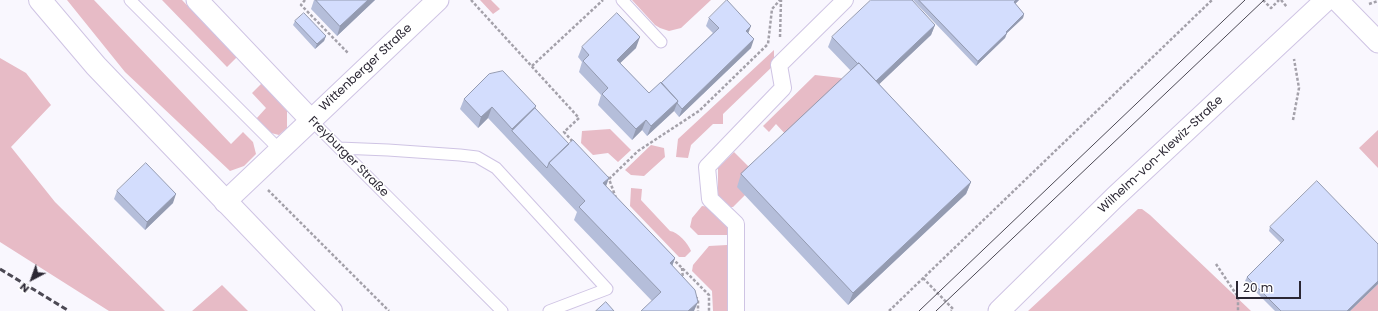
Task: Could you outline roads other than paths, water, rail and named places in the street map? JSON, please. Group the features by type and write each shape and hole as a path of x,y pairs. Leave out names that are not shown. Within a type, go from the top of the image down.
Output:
{"street":[{"path":"40,0 96,66 331,311"},
{"name":"Freyburger Straße","path":"197,0 311,120"},
{"name":"Wittenberger Straße","path":"225,202 438,0"},
{"path":"736,311 736,224 710,199 707,167 783,88 779,65 845,0"},
{"name":"Wilhelm-von-Klewiz-Straße","path":"999,311 1115,197 1326,0"},
{"path":"1337,0 1378,42"}],"lane":[{"path":"130,0 280,150"},
{"path":"622,0 661,42"},
{"name":"Freyburger Straße","path":"311,120 502,311"},
{"path":"339,148 460,155 477,158 496,168 607,289 549,311"}],"tram line":[{"path":"919,311 1245,0"},
{"path":"936,311 1264,0"}],"railway":[{"path":"0,269 69,311"}]}
